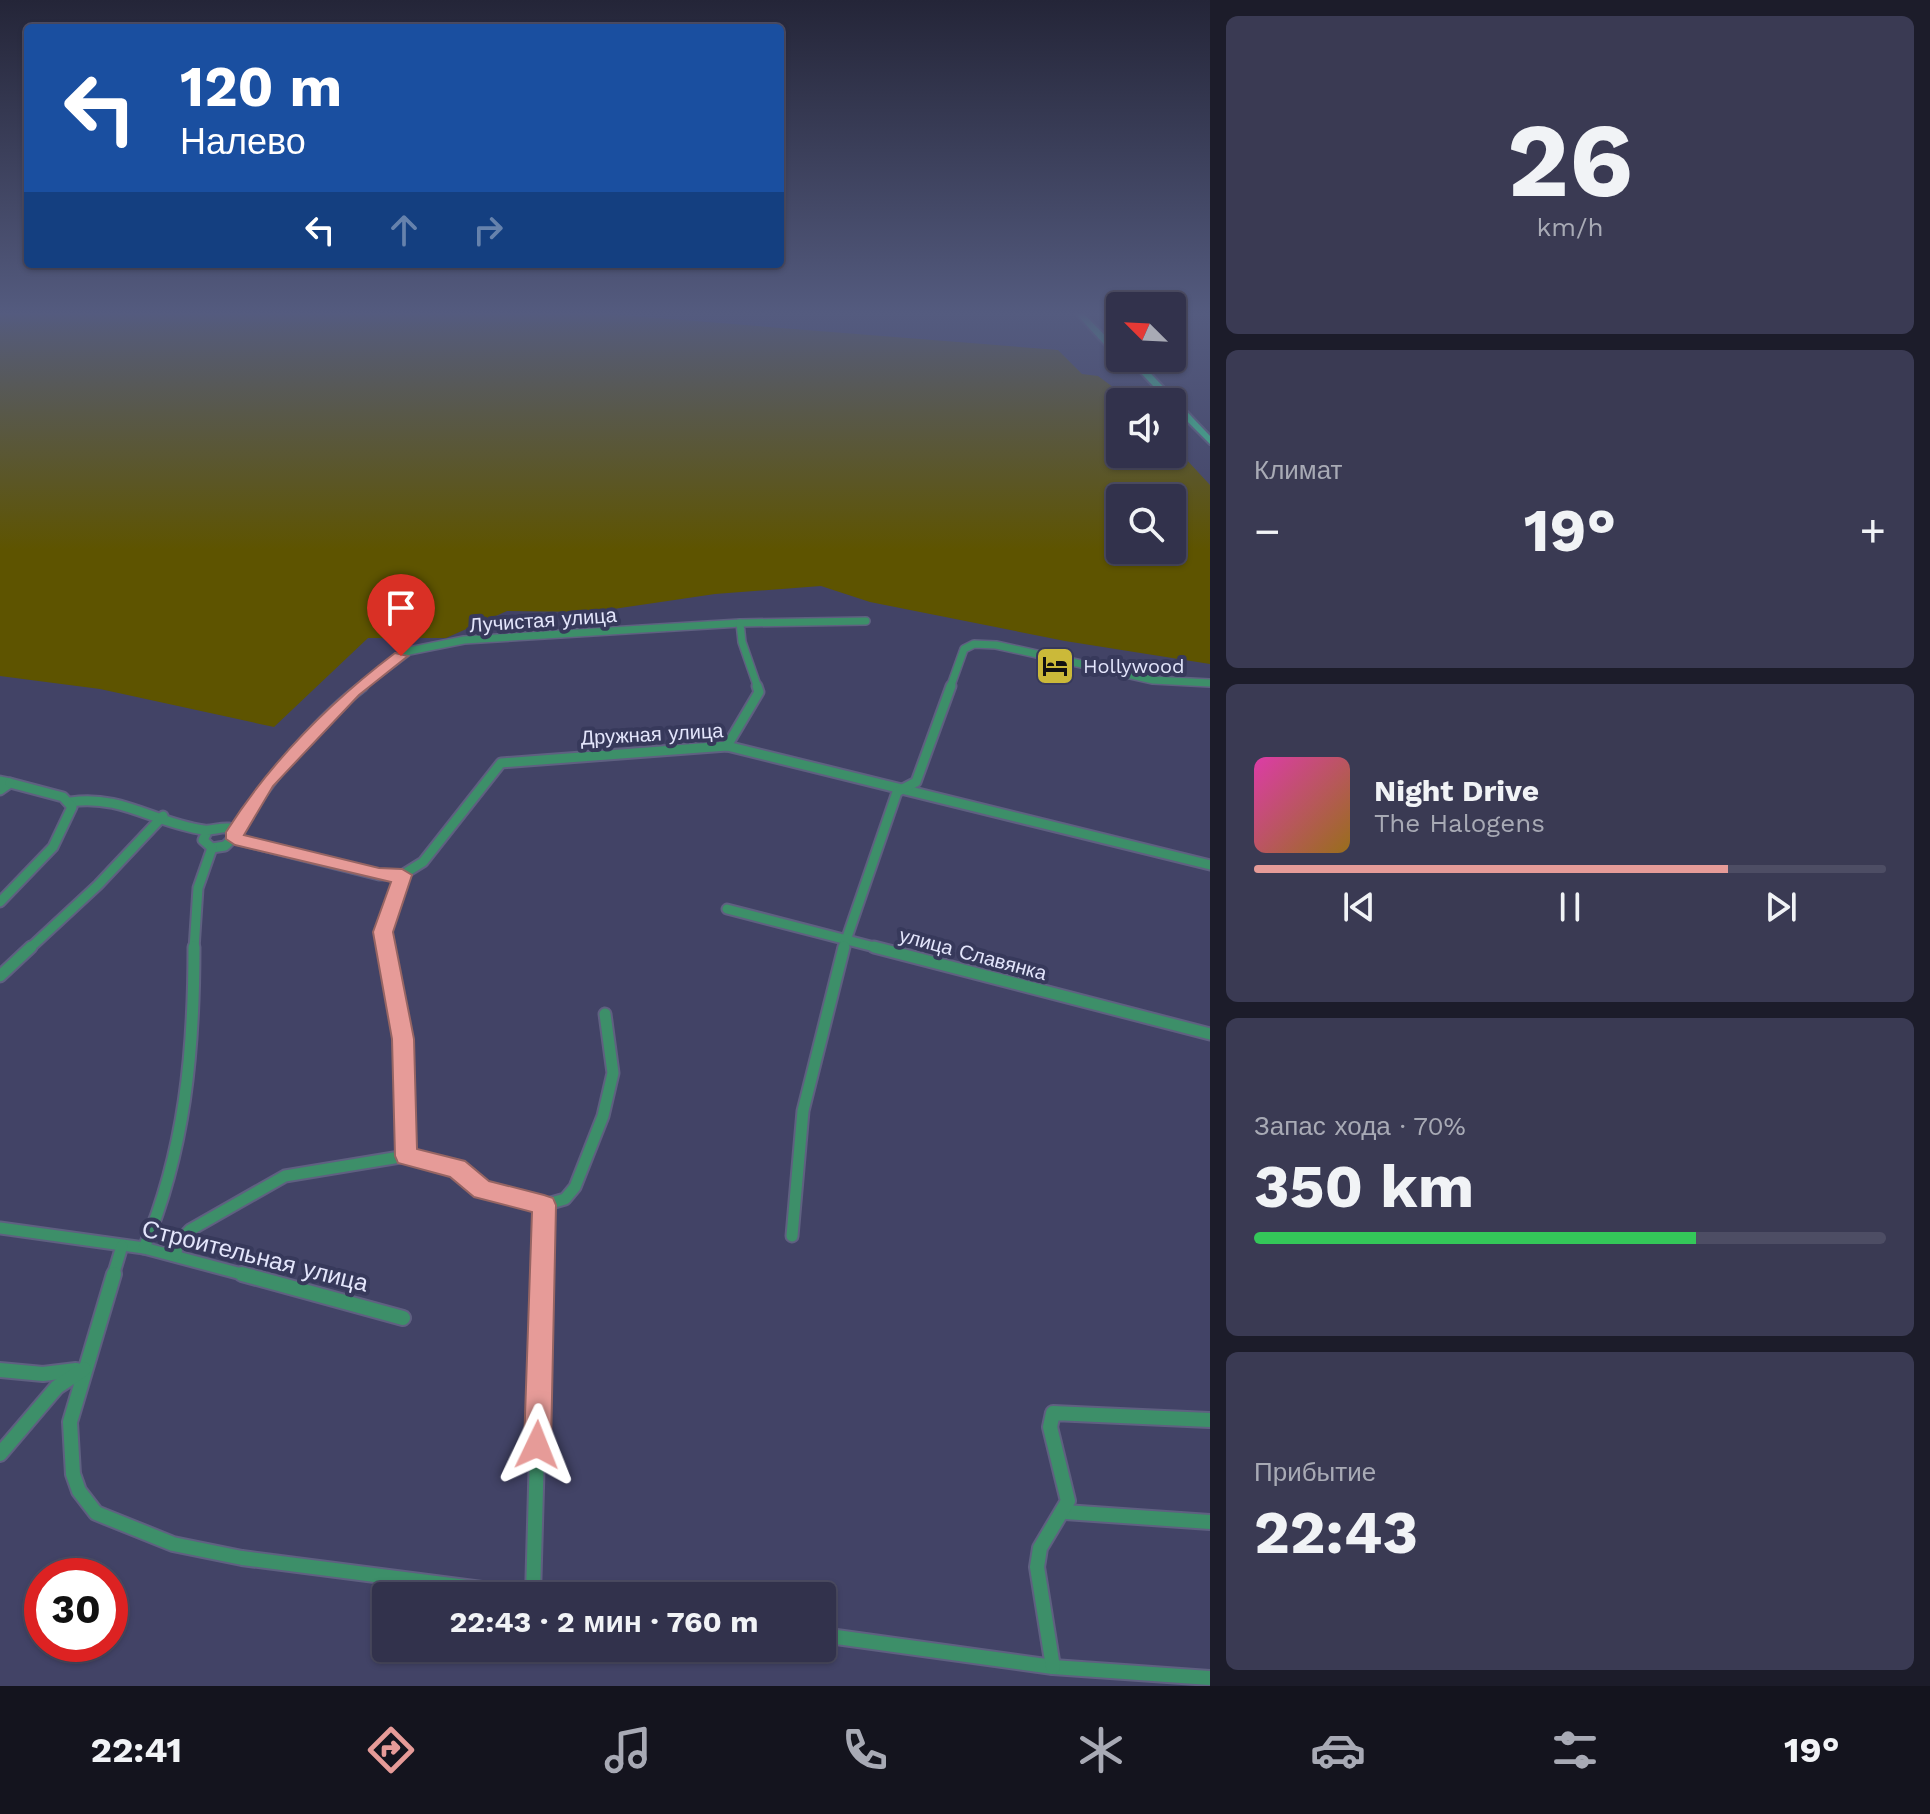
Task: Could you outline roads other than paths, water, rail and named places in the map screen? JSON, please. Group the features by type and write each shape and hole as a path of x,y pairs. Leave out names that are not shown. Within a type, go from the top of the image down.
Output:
{"main road":[{"path":"1164,393 1210,441"},
{"path":"1186,427 1210,453"}],"street":[{"name":"Лучистая улица","path":"235,835 267,783 345,700 409,651 464,640 740,623 866,621"},
{"path":"727,746 759,692 742,642 740,623"},
{"path":"792,1236 803,1111 846,937 897,792 916,782 960,654 974,644 1071,659 1153,680 1210,683"},
{"name":"Дружная улица","path":"402,875 423,862 501,763 727,746 1210,865"},
{"path":"0,790 5,782 71,802 90,800 163,816 207,832 225,826 235,835 379,875 402,875 383,932 403,1039 406,1156"},
{"path":"0,902 54,847 69,820 71,802"},
{"path":"0,976 98,885 163,816"},
{"path":"207,832 203,840 212,848"},
{"path":"144,1248 156,1221 174,1154 193,1055 197,889 206,855 212,848 225,846 235,835"},
{"name":"улица Славянка","path":"727,909 846,937 1210,1034"},
{"path":"176,1255 177,1244 190,1230 285,1176 406,1156 457,1168 483,1190 544,1205 565,1199 575,1187 603,1116 613,1073 605,1014"},
{"path":"535,1582 544,1205"},
{"name":"Строительная улица","path":"0,1228 176,1255 403,1318"},
{"path":"122,1246 70,1422 69,1452 79,1491 96,1513 173,1544 242,1558 427,1582"},
{"path":"0,1370 43,1374 84,1369"},
{"path":"0,1454 57,1387 84,1369"},
{"path":"1053,1667 1038,1557 1065,1512 1066,1484 1050,1427 1053,1413 1210,1420"},
{"path":"1065,1512 1210,1522"},
{"path":"836,1637 1053,1667 1210,1678"}],"place":[{"name":"Hollywood","path":"1055,666"}]}
